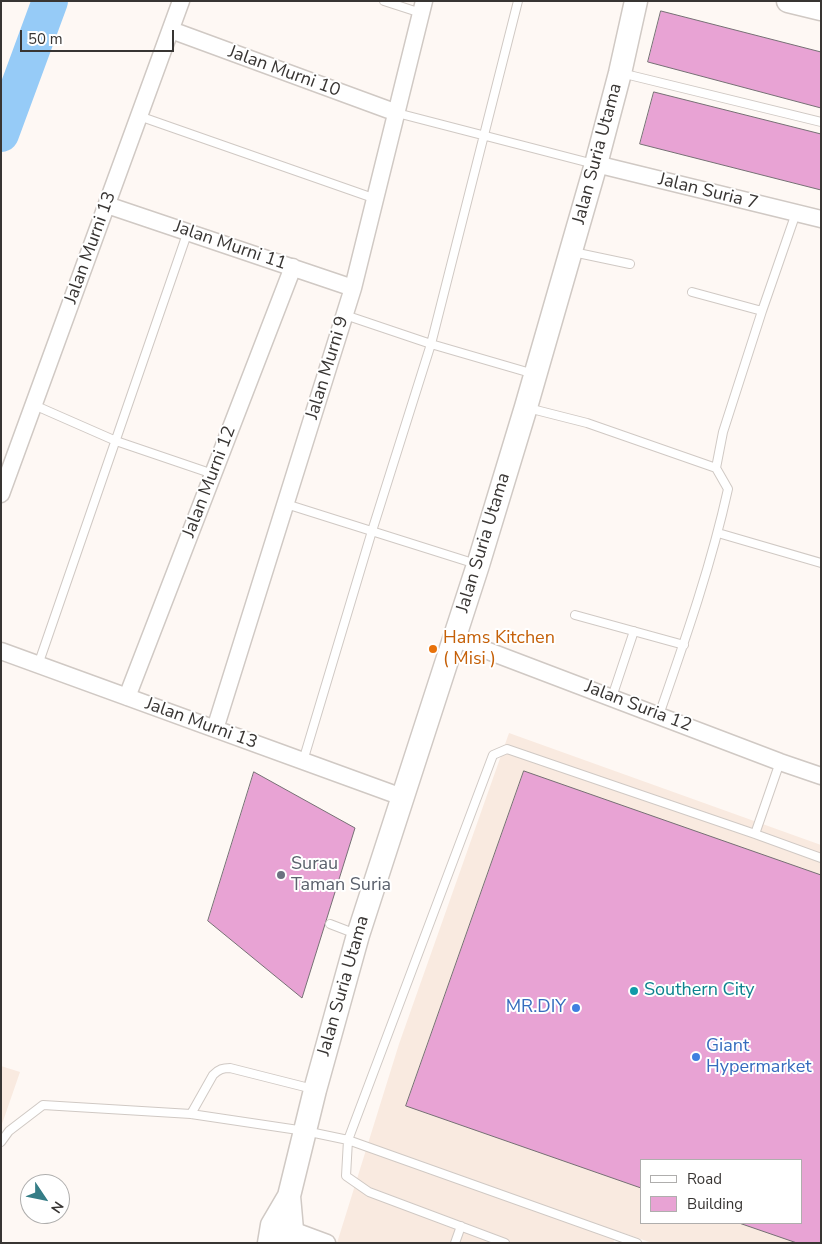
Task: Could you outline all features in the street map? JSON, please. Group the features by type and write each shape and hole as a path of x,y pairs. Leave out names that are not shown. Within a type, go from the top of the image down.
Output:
{"main road":[{"name":"Jalan Suria Utama","path":"281,1235 315,1090 358,935 478,565 536,374 596,164 620,73 636,1"},
{"path":"788,1 821,9"}],"street":[{"name":"Jalan Murni 13","path":"1,494 182,1"},
{"name":"Jalan Murni 9","path":"215,729 353,288 423,7"},
{"name":"Jalan Murni 10","path":"171,30 397,113"},
{"name":"Jalan Suria 7","path":"596,164 821,219"},
{"name":"Jalan Murni 11","path":"107,205 353,288"},
{"name":"Jalan Murni 12","path":"127,697 293,267"},
{"name":"Jalan Suria 12","path":"454,638 780,762 820,773"},
{"name":"Jalan Murni 13","path":"1,651 402,797"},
{"path":"281,1235 327,1243"}],"lane":[{"path":"384,1 423,7"},
{"path":"303,761 372,531 431,344 518,1"},
{"path":"620,73 821,122"},
{"path":"397,113 596,164"},
{"path":"139,116 376,199"},
{"path":"659,715 684,644 718,533 728,489 716,468 723,432 796,213"},
{"path":"38,665 188,231"},
{"path":"571,251 630,264"},
{"path":"692,292 762,311"},
{"path":"344,316 431,344 536,374"},
{"path":"34,405 116,441 213,474"},
{"path":"526,407 587,423 716,468"},
{"path":"286,504 478,565"},
{"path":"718,533 821,563"},
{"path":"575,615 684,644"},
{"path":"612,697 634,631"},
{"path":"505,1243 369,1192 346,1176 348,1140 492,755 507,749 821,858"},
{"path":"755,834 780,762"},
{"path":"330,924 358,935"},
{"path":"191,1114 213,1075 218,1070 224,1068 315,1090"},
{"path":"1,1142 9,1131 43,1105 191,1114 305,1131 348,1140 637,1243"},
{"path":"455,1243 461,1226"}],"shaded area":[{"name":"Southern City","path":"509,733 821,845 821,1243 652,1243 618,1231 613,1243 337,1243 399,1044"},
{"path":"1,1066 20,1072 1,1127"}],"building":[{"path":"661,11 821,52 821,108 648,62"},
{"path":"654,92 821,134 821,190 640,144"},
{"name":"Southern City","path":"524,771 821,875 821,1243 797,1243 742,1224 802,1224 802,1159 640,1159 640,1188 406,1106"},
{"name":"Surau Taman Suria","path":"254,772 355,828 302,998 208,921"}],"waterway":[{"path":"1,134 50,1"}],"place":[{"name":"Hams Kitchen ( Misi )","path":"433,649"},
{"name":"Surau Taman Suria","path":"281,875"},
{"name":"Southern City","path":"634,991"},
{"name":"MR.DIY","path":"576,1008"},
{"name":"Giant Hypermarket","path":"696,1057"}]}
